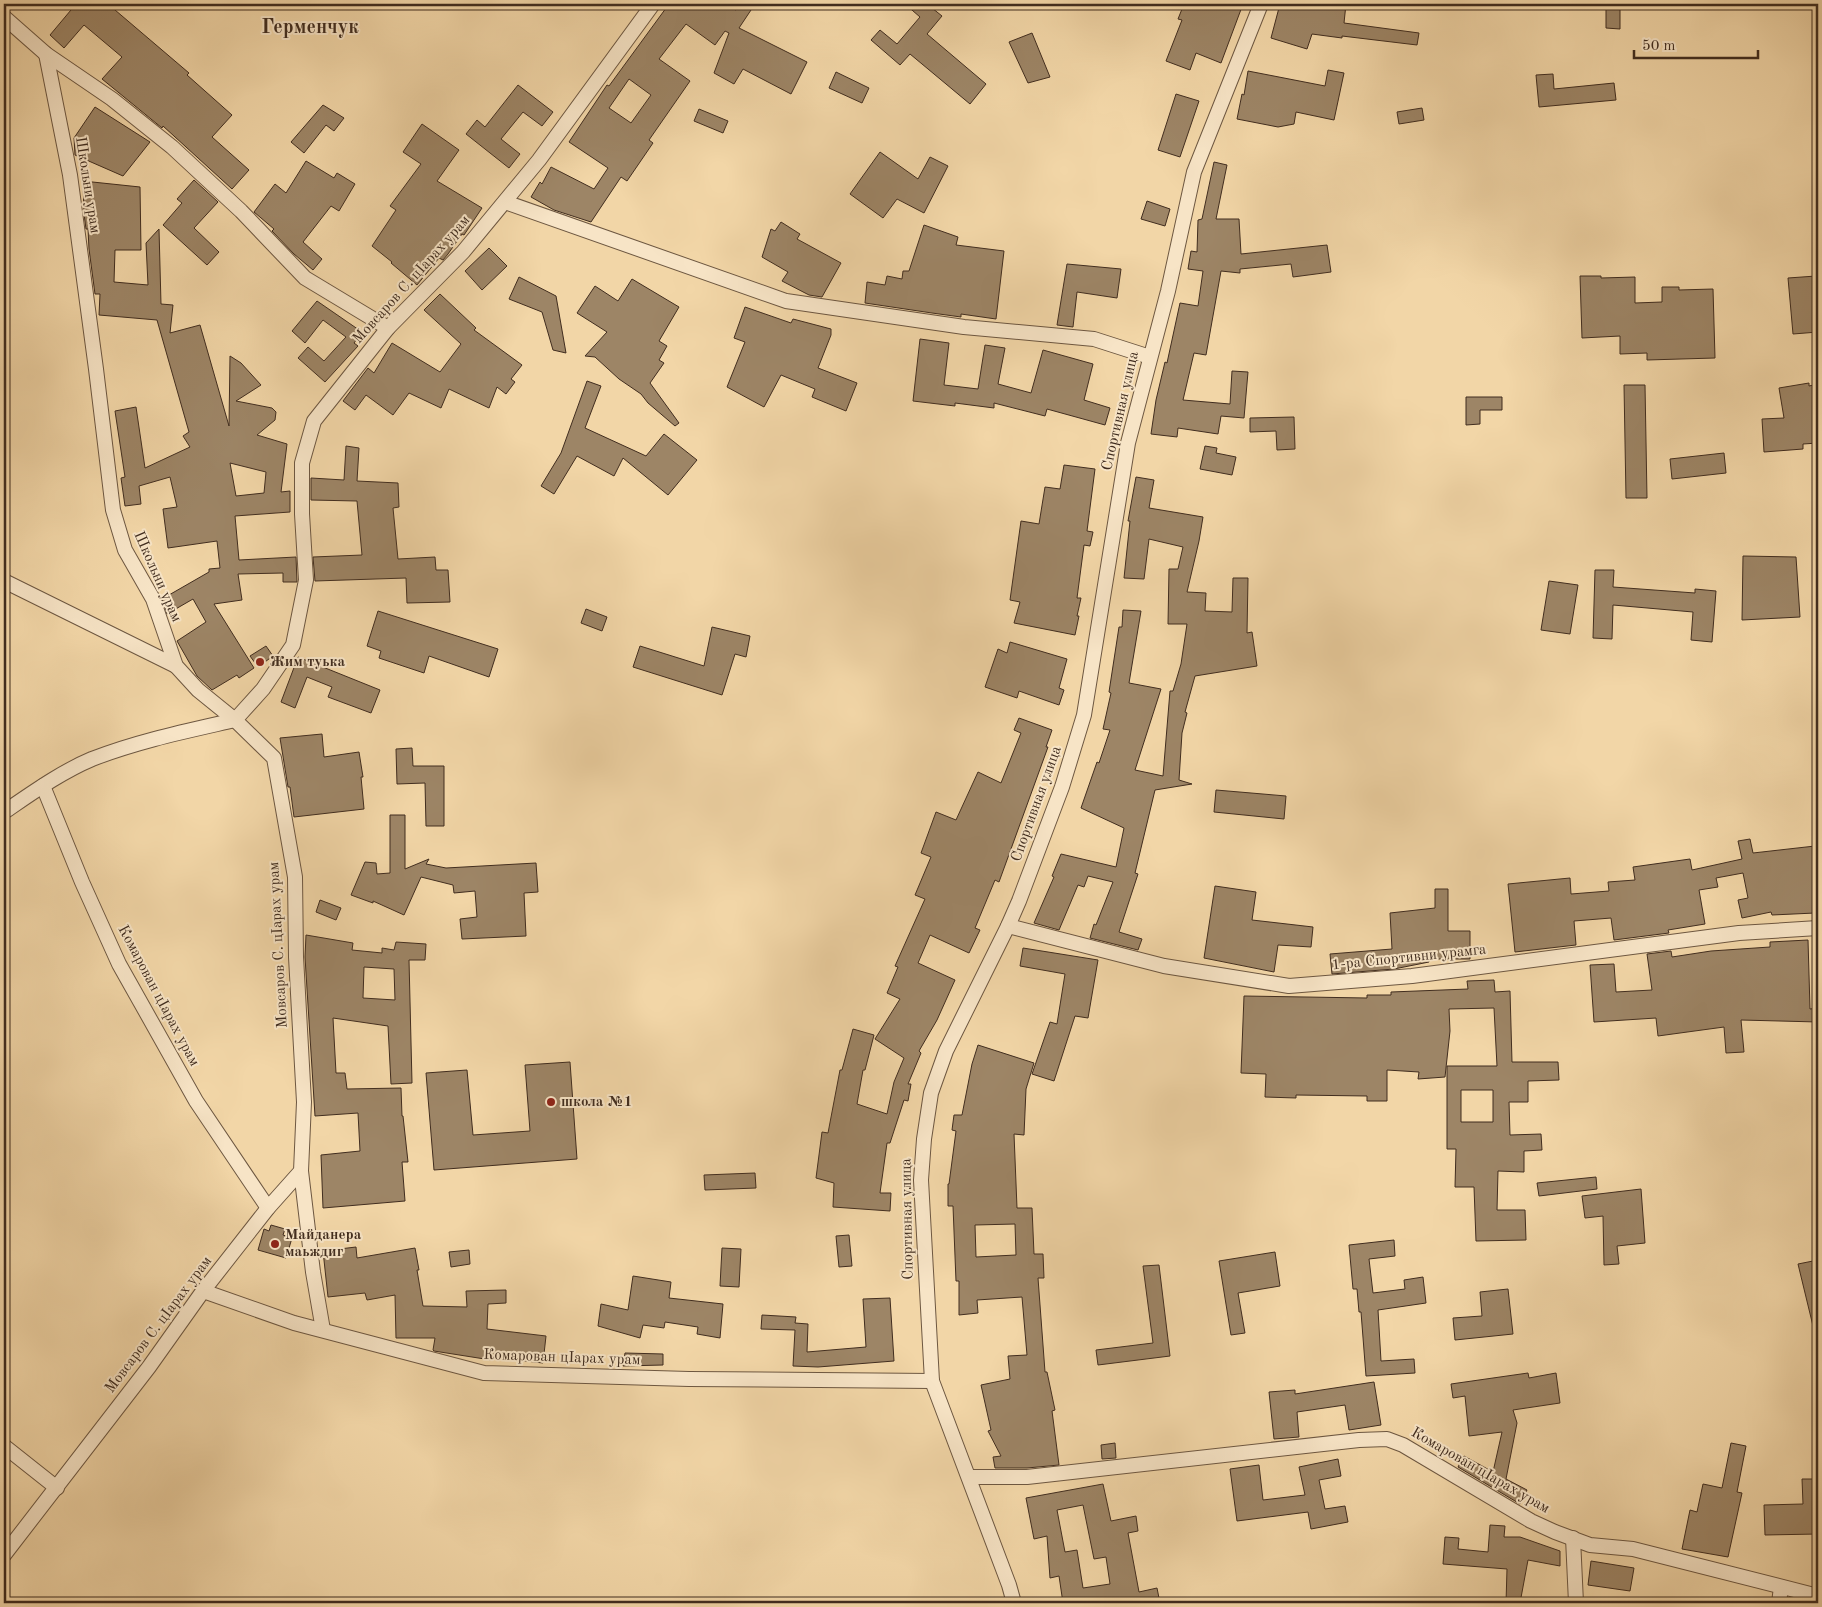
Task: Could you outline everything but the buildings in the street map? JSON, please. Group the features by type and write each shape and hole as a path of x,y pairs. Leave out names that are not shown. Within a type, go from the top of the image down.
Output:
{"street":[{"name":"Мовсаров С. цIарах урам","path":"4,1555 149,1367 203,1291 268,1208 301,1171 304,1102 296,957 295,877 274,758 235,720 263,690 293,645 306,580 302,514 302,463 314,421 388,328 463,252 540,160 653,4"},
{"name":"Спортивная улица","path":"1014,1603 1009,1585 932,1381 921,1180 924,1139 931,1093 946,1051 1008,926 1062,787 1084,716 1128,443 1168,291 1194,172 1261,4"},
{"path":"4,17 46,54 112,99 172,146 241,211 305,278 388,328"},
{"name":"Школьни урам","path":"46,54 70,175 113,510 125,550 153,599 176,666 198,690 235,720"},
{"path":"505,202 786,301 964,327 1094,339 1150,357"},
{"path":"4,581 176,666"},
{"path":"4,812 43,786 91,760 138,743 235,720"},
{"name":"Комарован цIарах урам","path":"43,786 82,882 119,964 196,1101 268,1208"},
{"name":"1-ра Спортивни урамга","path":"1008,926 1164,966 1289,986 1412,976 1739,933 1818,928"},
{"path":"301,1171 313,1272 323,1330"},
{"name":"Комарован цIарах урам","path":"203,1291 294,1323 484,1373 689,1379 932,1381"},
{"name":"Комарован цIарах урам","path":"969,1477 1027,1477 1340,1442 1387,1439 1403,1445 1531,1521 1590,1545 1633,1549 1818,1596"},
{"path":"4,1446 57,1488"},
{"path":"1573,1538 1576,1603"},
{"path":"1779,1603 1781,1587"}],"place":[{"name":"Жим туька","path":"260,662"},
{"name":"школа №1","path":"551,1102"},
{"name":"Майданера маьждиг","path":"275,1244"}],"district":[{"name":"Герменчук","path":"310,28"}]}
